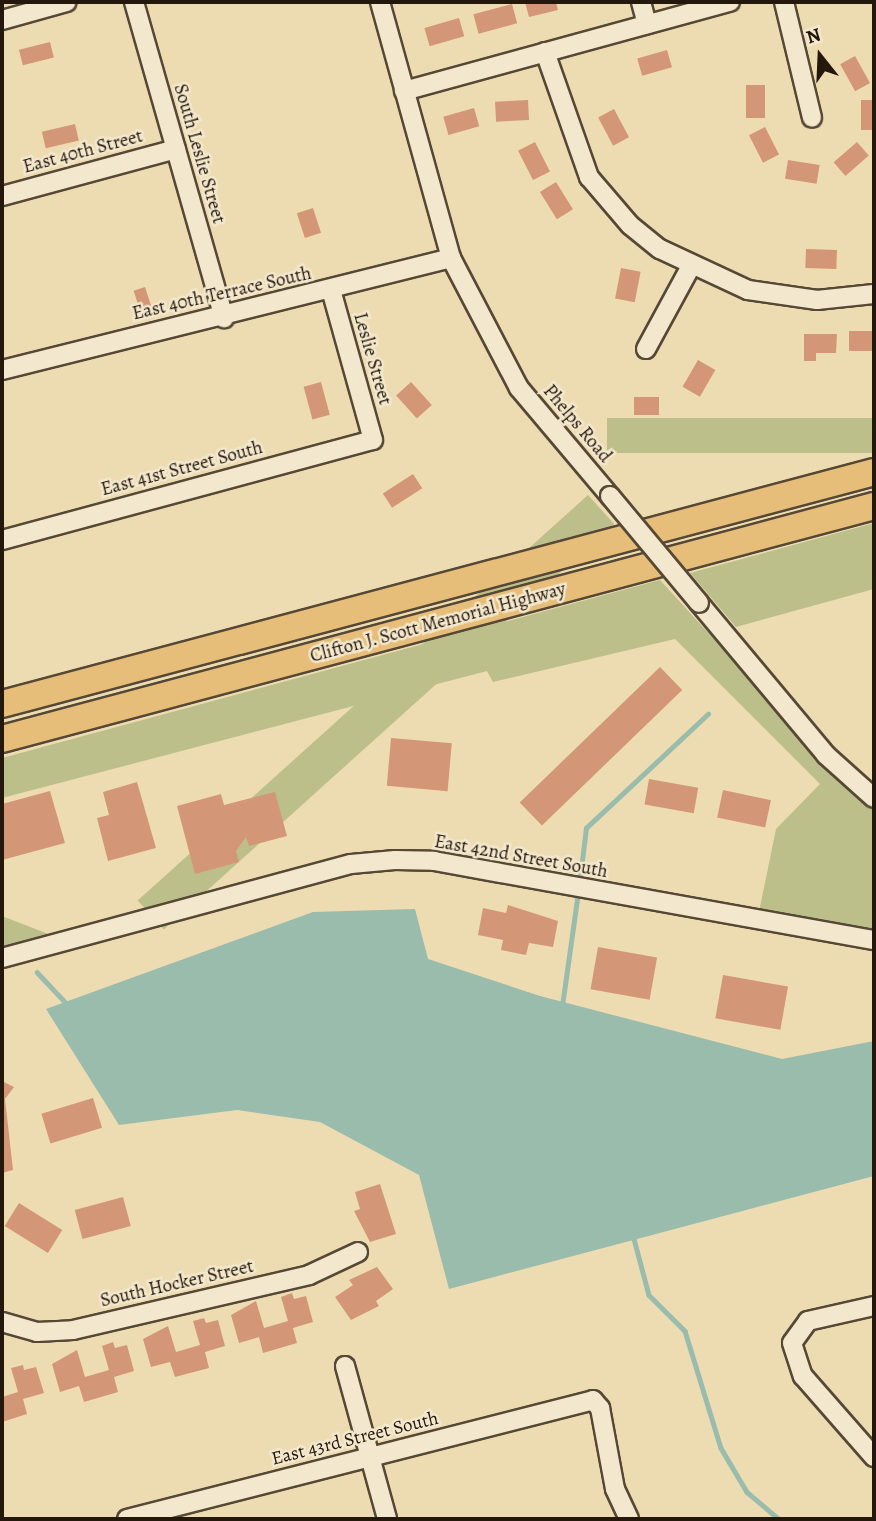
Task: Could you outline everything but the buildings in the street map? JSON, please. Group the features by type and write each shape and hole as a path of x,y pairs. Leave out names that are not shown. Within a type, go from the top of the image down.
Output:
{"highway":[{"name":"Clifton J. Scott Memorial Highway","path":"2,704 874,472"},
{"name":"Clifton J. Scott Memorial Highway","path":"2,739 874,506"}],"street":[{"path":"2,20 67,2"},
{"name":"South Leslie Street","path":"134,2 224,318"},
{"name":"Phelps Road","path":"380,2 450,258 519,388 826,755 874,798"},
{"path":"641,2 647,24"},
{"path":"404,91 730,2"},
{"path":"784,2 812,118"},
{"path":"545,52 589,177 630,225 690,268 786,298 874,294"},
{"name":"East 40th Street","path":"2,197 176,149"},
{"name":"East 40th Terrace South","path":"2,370 118,338 224,318 450,258"},
{"path":"646,349 690,268"},
{"name":"Leslie Street","path":"331,290 373,440"},
{"name":"East 41st Street South","path":"2,540 373,440"},
{"name":"East 42nd Street South","path":"2,958 351,864 396,860 434,861 874,940"},
{"name":"South Hocker Street","path":"2,1322 37,1332 73,1330 309,1275 358,1252"},
{"path":"874,1306 808,1321 793,1339 803,1376 874,1457"},
{"path":"345,1366 387,1519"},
{"name":"East 43rd Street South","path":"128,1519 180,1513 370,1456 593,1400 600,1408 615,1489 629,1519"}],"green space":[{"path":"607,418 874,418 874,453 607,453"},
{"path":"588,495 614,524 164,929 138,900"},
{"path":"874,523 874,589 736,627 690,573"},
{"path":"660,580 825,761 874,803 874,932 759,912 776,829 820,784 675,639 493,682 487,671 2,798 2,758"},
{"path":"2,916 51,935 2,948"}],"shaded area":[{"path":"415,909 428,959 540,996 782,1059 874,1041 874,1176 449,1289 419,1175 320,1122 237,1110 119,1125 46,1009 313,912"}],"waterway":[{"path":"580,877 586,828 708,714"},
{"path":"562,1006 577,899"},
{"path":"37,972 68,1005"},
{"path":"633,1235 649,1295 685,1331 721,1448 747,1492 779,1519"}]}
